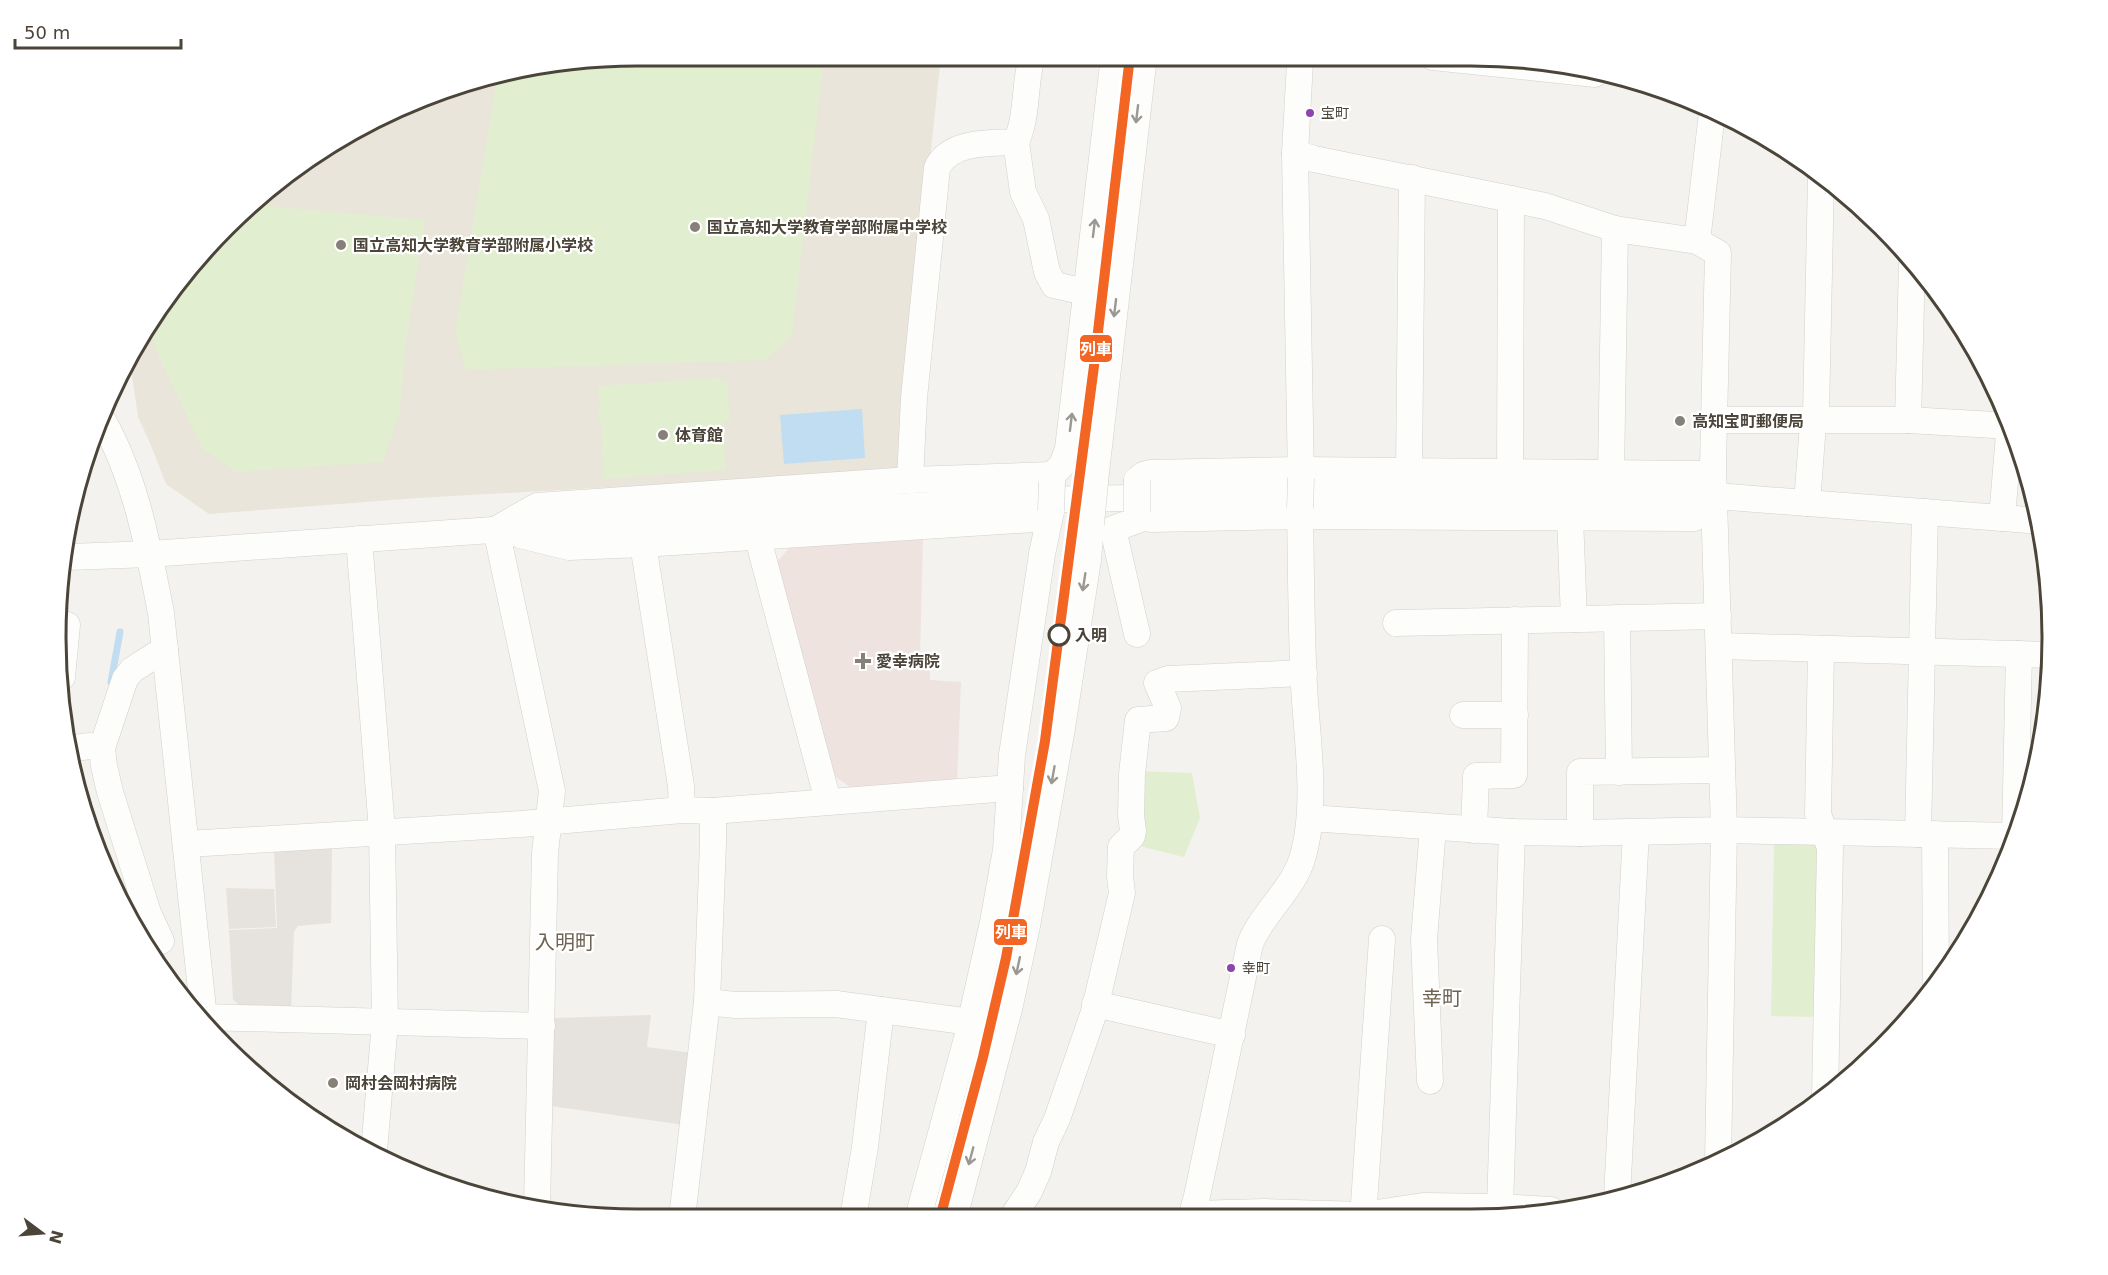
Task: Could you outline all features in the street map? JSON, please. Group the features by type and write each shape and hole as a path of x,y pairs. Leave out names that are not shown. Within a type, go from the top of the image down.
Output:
{"street":[{"path":"1030,66 1021,129 1016,142 1023,192 1036,219 1049,275 1054,285 1086,292"},
{"path":"920,1209 971,1023 1006,850 1014,743 1050,514 1052,478 1062,465 1068,450 1113,66"},
{"path":"956,1209 1010,1005 1027,926 1062,728 1088,560 1143,66"},
{"path":"1193,1209 1253,937 1268,912 1296,875 1306,845 1310,818 1300,512 1295,153 1300,66"},
{"path":"1697,241 1711,120"},
{"path":"910,480 914,398 937,168 940,160 953,150 1016,142"},
{"path":"1295,153 1314,159 1545,206 1615,229 1697,241 1718,253 1713,466 1716,496 1724,830 1718,1152"},
{"path":"1409,471 1412,178"},
{"path":"1807,503 1817,403 1821,186"},
{"path":"1510,472 1511,198"},
{"path":"1611,473 1615,229"},
{"path":"1908,420 1912,275"},
{"path":"1714,420 1908,420 2000,424"},
{"path":"107,427 132,485 150,554 161,613 203,1008"},
{"path":"2002,518 2009,446"},
{"path":"1140,515 1137,480 1150,473 1301,474 1409,471 1701,474 1716,496"},
{"path":"496,529 537,506 910,480 1052,478"},
{"path":"72,557 150,554 648,519 1034,500 1321,494 1716,496 2030,520"},
{"path":"1137,634 1113,529 1140,515 1300,512 1694,518 1716,496"},
{"path":"1925,512 1922,652 1926,834 1935,970"},
{"path":"496,529 569,546 643,544 1050,514"},
{"path":"1570,517 1574,619"},
{"path":"496,529 552,791 545,853 537,1200"},
{"path":"757,535 828,801"},
{"path":"359,539 382,831 385,1022 375,1144"},
{"path":"643,544 681,786 682,810"},
{"path":"1396,623 1718,616"},
{"path":"1617,618 1619,772"},
{"path":"1474,830 1476,776 1514,775 1515,620"},
{"path":"66,634 67,625"},
{"path":"1719,646 2042,655"},
{"path":"165,649 132,670 125,679 89,747 110,792 155,942 195,937"},
{"path":"1821,649 1818,814 1830,848 1825,1085"},
{"path":"2016,809 2019,654"},
{"path":"1018,1209 1038,1172 1039,1162 1057,1119 1095,1004 1122,893 1121,847 1132,836 1133,831 1132,774 1138,720 1166,718 1168,708 1157,683 1168,679 1304,673"},
{"path":"1463,715 1515,715"},
{"path":"1580,833 1580,772 1722,770"},
{"path":"187,844 550,821 682,810 713,811 1010,788"},
{"path":"683,1209 708,1002 713,811"},
{"path":"1310,818 1512,832 1724,830 2006,836"},
{"path":"1430,1081 1424,939 1433,828"},
{"path":"1500,1206 1512,832"},
{"path":"1617,1190 1636,832"},
{"path":"1364,1209 1382,939"},
{"path":"708,1002 735,1005 837,1004 971,1023"},
{"path":"1095,1004 1232,1035"},
{"path":"855,1209 865,1147 881,1010"},
{"path":"212,1018 542,1026"},
{"path":"1407,1209 1423,1206 1443,1209"},
{"path":"1489,1208 1500,1206 1515,1207"}],"shaded area":[{"name":"国立高知大学教育学部附属中学校","path":"940,66 897,471 418,498 209,514 166,484 138,417 132,373 162,320 184,290 233,233 290,184 320,162 385,125 419,110 490,85 526,77 600,67"},
{"name":"愛幸病院","path":"923,538 920,657 930,666 930,680 961,682 957,782 851,788 828,771 776,563 792,545"},
{"path":"332,846 331,923 298,926 294,932 291,1011 245,1009 233,1000 229,930 277,928 274,849"},
{"path":"226,888 274,889 276,927 229,929"},
{"path":"651,1015 647,1047 693,1053 684,1125 551,1106 553,1018"}],"green space":[{"path":"823,66 792,335 766,360 466,370 455,334 496,84 563,71 600,67"},
{"path":"264,206 425,220 405,350 400,411 383,462 236,472 202,448 154,346 153,336 184,290 233,233"},
{"name":"体育館","path":"720,378 721,382 727,382 730,420 723,421 726,470 604,479 600,417 598,417 597,410 600,408 598,386"},
{"path":"1136,771 1192,773 1200,818 1184,857 1139,846"},
{"path":"1774,840 1816,840 1823,848 1820,1017 1771,1016"}],"water":[{"path":"862,409 865,458 784,464 780,415"}],"waterway":[{"path":"111,682 120,632"}],"transit line":[{"name":"列車","path":"942,1209 983,1057 1006,958 1045,741 1094,366 1129,66"}],"place":[{"name":"宝町","path":"1310,113"},
{"name":"国立高知大学教育学部附属中学校","path":"695,227"},
{"name":"国立高知大学教育学部附属小学校","path":"341,245"},
{"name":"高知宝町郵便局","path":"1680,421"},
{"name":"体育館","path":"663,435"},
{"name":"入明","path":"1059,635"},
{"name":"愛幸病院","path":"863,661"},
{"name":"幸町","path":"1231,968"},
{"name":"岡村会岡村病院","path":"333,1083"}],"district":[{"name":"入明町","path":"565,942"},
{"name":"幸町","path":"1442,998"}]}
